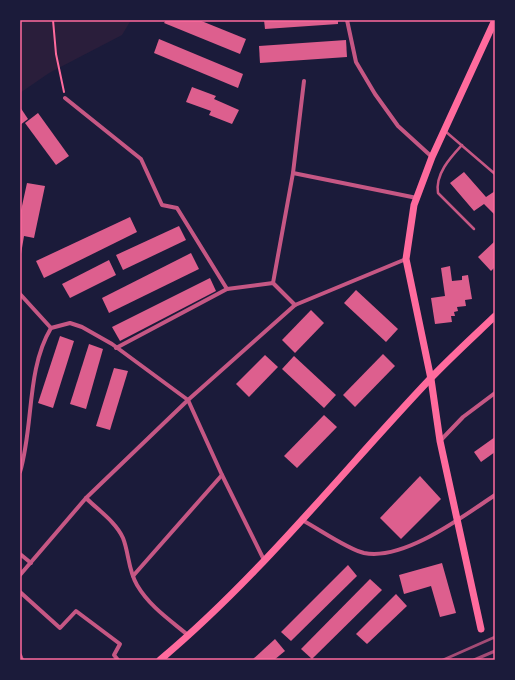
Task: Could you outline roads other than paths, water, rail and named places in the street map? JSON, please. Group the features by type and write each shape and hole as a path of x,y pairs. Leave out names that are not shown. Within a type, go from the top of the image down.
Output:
{"main road":[{"path":"481,629 440,441 430,379 406,259 414,205 432,157 495,20"},
{"path":"160,660 189,636 264,560 430,379 495,316"}],"street":[{"path":"347,20 356,62 375,94 398,126 432,157"},
{"path":"274,284 293,172 304,80"},
{"path":"65,98 141,158 162,205 177,208 227,289"},
{"path":"293,172 417,198"},
{"path":"20,575 86,498 188,400 294,305 406,259"},
{"path":"116,348 227,289 274,284"},
{"path":"274,284 294,305"},
{"path":"20,294 51,328"},
{"path":"20,472 26,451 35,374 43,341 51,328 70,323 82,327 116,348 188,400 222,475 264,560"},
{"path":"440,441 463,417 495,393"},
{"path":"133,576 222,475"},
{"path":"302,520 363,553 382,554 407,548 457,520 495,495"},
{"path":"86,498 113,524 123,538 129,564 136,584 153,607 189,636"},
{"path":"20,554 31,562"},
{"path":"20,592 60,628 76,611 120,644 114,655 118,660"},
{"path":"20,655 22,660"}],"lane":[{"path":"445,131 495,174"},
{"path":"462,145 449,160 443,170 438,182 438,193 474,229"}],"railway":[{"path":"443,660 495,637"},
{"path":"474,660 495,651"}]}
